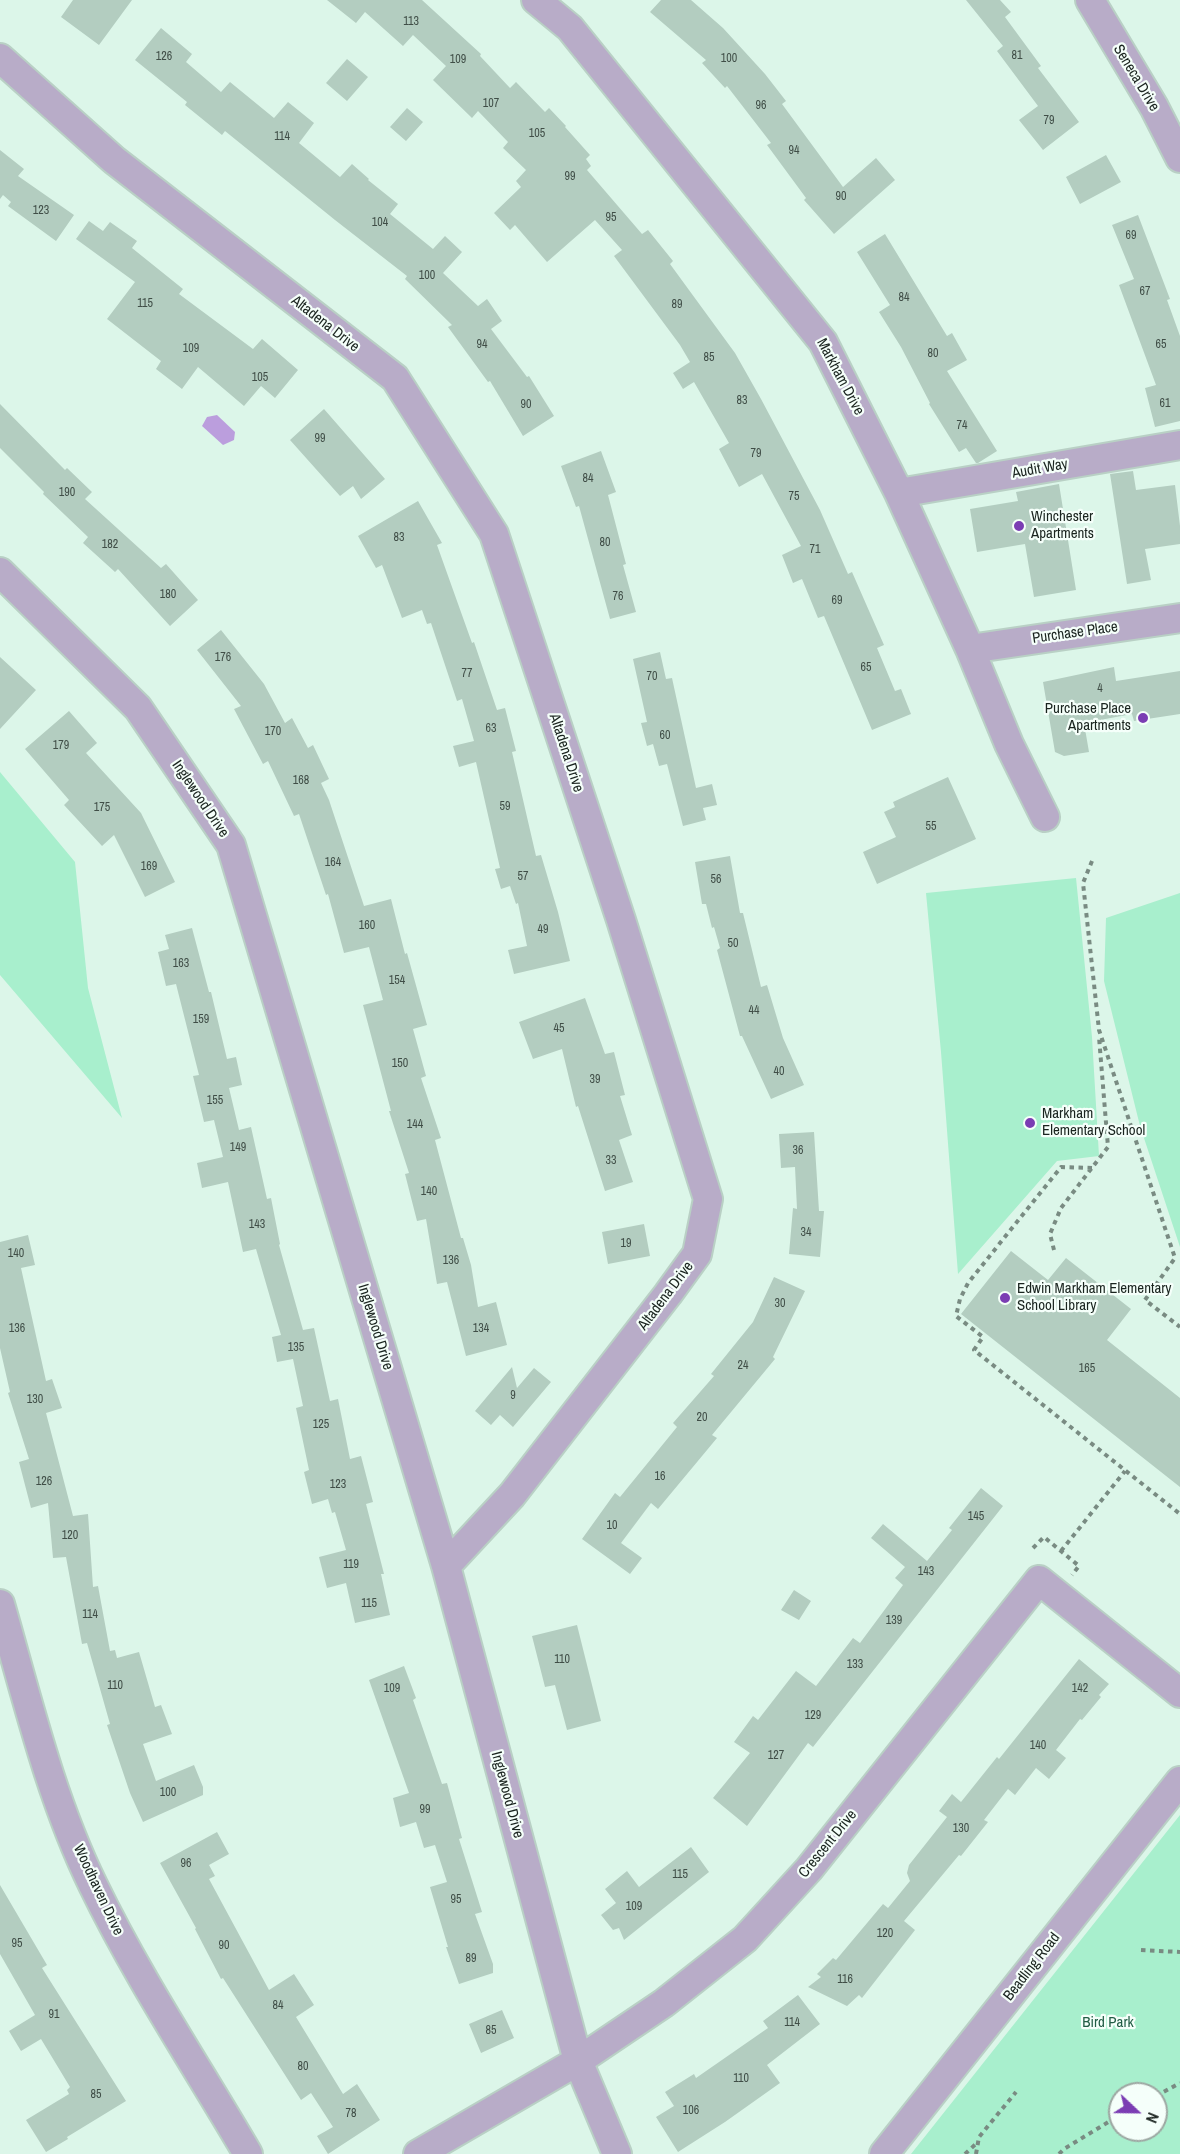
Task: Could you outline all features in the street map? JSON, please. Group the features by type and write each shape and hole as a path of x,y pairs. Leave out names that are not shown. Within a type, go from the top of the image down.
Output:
{"street":[{"name":"Markham Drive","path":"536,0 570,28 823,342 899,493 970,649 1009,744 1045,817"},
{"name":"Seneca Drive","path":"1090,0 1154,107 1180,158"},
{"name":"Altadena Drive","path":"0,58 114,160 395,378 494,534 621,920 708,1199 697,1254 512,1496 446,1566"},
{"name":"Audit Way","path":"899,493 1180,445"},
{"name":"Inglewood Drive","path":"0,572 138,708 231,845 446,1566 578,2061 617,2154"},
{"name":"Purchase Place","path":"970,649 1180,618"},
{"name":"Crescent Drive","path":"418,2154 578,2061 664,2003 745,1939 809,1869 1039,1580 1180,1693"},
{"name":"Woodhaven Drive","path":"0,1604 42,1749 65,1817 92,1884 127,1951 248,2154"},
{"name":"Beadling Road","path":"884,2154 1180,1781"}],"path":[{"path":"1054,1250 1050,1234 1061,1208 1108,1148 1099,1030 1083,883 1092,861"},
{"path":"1099,1030 1175,1258 1145,1300 1180,1327"},
{"path":"1092,1168 1061,1167 968,1283 960,1299 956,1316 983,1337 974,1350 1180,1514"},
{"path":"1061,1551 1125,1471"},
{"path":"1033,1548 1044,1537 1077,1564"},
{"path":"1141,1950 1180,1952"},
{"path":"976,2154 979,2137 1016,2092"},
{"path":"1059,2154 1108,2122"},
{"path":"965,2154 978,2142"}],"green space":[{"path":"0,772 75,862 88,988 122,1118 0,975"},
{"path":"1076,878 1092,1037 1099,1156 1057,1161 958,1274 926,893"},
{"path":"1180,893 1180,1247 1140,1126 1104,981 1106,918"},
{"name":"Bird Park","path":"1180,1815 1180,2154 911,2154"}],"shaded area":[{"path":"217,415 235,432 234,440 223,445 202,426 207,417"}],"building":[{"path":"73,0 132,0 99,45 61,17"},
{"path":"327,0 422,0 481,54 480,56 510,88 516,82 545,112 549,108 590,155 586,159 591,166 587,170 642,234 648,230 673,261 670,264 735,353 820,510 848,574 852,572 884,645 877,648 895,691 901,689 911,714 872,730 824,616 818,618 802,579 793,583 782,555 801,546 762,474 739,487 719,449 729,443 694,382 683,389 673,373 690,362 614,256 622,250 595,220 547,262 515,225 510,230 494,213 521,187 516,181 526,170 503,148 508,142 478,111 472,118 433,80 446,66 413,35 403,46 365,12 356,23"},
{"path":"661,0 691,0 723,28 786,101 782,104 843,187 876,158 895,180 834,234 804,200 806,198 767,145 771,143 727,86 725,88 702,63 706,60 650,12"},
{"path":"966,0 1000,0 1011,12 1005,17 1041,66 1038,68 1079,122 1043,150 1019,120 1038,106 997,51 1003,46"},
{"path":"161,28 192,54 186,62 221,92 230,82 274,118 288,102 314,123 299,143 340,177 352,164 398,204 390,214 433,249 445,236 462,252 443,273 478,306 487,299 502,321 491,329 527,377 529,376 554,416 523,436 490,381 488,382 448,327 452,325 405,279 407,276 225,131 222,135 185,105 187,102 135,60"},
{"path":"347,59 368,77 347,101 326,83"},
{"path":"407,108 423,122 406,141 390,127"},
{"path":"0,150 24,169 18,176 74,215 56,241 8,206 11,202 3,195 0,199"},
{"path":"1106,155 1121,182 1080,204 1066,177"},
{"path":"1138,215 1170,299 1167,300 1180,336 1180,421 1155,427 1145,388 1156,385 1119,285 1134,279 1112,225"},
{"path":"89,221 103,231 110,222 137,241 132,248 183,289 179,294 253,349 262,339 298,370 275,398 261,386 244,406 198,367 182,389 156,369 161,361 107,319 135,282 76,239"},
{"path":"885,234 947,336 952,333 967,360 947,371 997,451 978,463 966,448 959,452 929,404 901,347 879,312 890,305 857,252"},
{"path":"0,404 65,470 67,468 92,492 85,499 161,568 166,564 198,600 170,626 118,569 115,572 83,543 88,537 0,448"},
{"path":"324,409 385,479 361,499 353,486 340,496 290,440"},
{"path":"601,451 616,492 608,495 636,612 610,619 579,506 576,507 561,466"},
{"path":"1133,471 1136,490 1175,485 1180,544 1145,549 1151,580 1127,584 1110,474"},
{"name":"Winchester Apartments","path":"1059,484 1076,590 1034,597 1025,544 977,552 970,509 1018,501 1016,492"},
{"path":"418,501 442,543 437,545 497,710 505,708 516,751 512,752 536,856 541,855 570,961 514,974 508,950 527,946 518,903 516,904 510,886 501,889 495,869 500,868 476,762 459,767 453,746 474,741 462,699 457,701 431,623 427,624 422,610 402,618 382,565 376,568 358,536"},
{"path":"221,630 264,684 285,723 292,718 308,748 313,745 329,779 321,783 329,800 364,906 391,899 427,1025 413,1029 426,1076 421,1078 441,1138 435,1140 461,1238 463,1238 471,1265 478,1307 496,1302 507,1345 466,1356 447,1282 437,1284 426,1219 417,1221 405,1174 409,1173 389,1111 391,1111 363,1005 383,1000 369,947 344,953 328,894 326,895 299,814 294,816 268,761 263,764 234,709 241,706 197,650"},
{"path":"660,652 666,679 672,678 696,788 712,784 717,805 703,808 706,820 683,826 667,764 659,766 653,744 647,746 641,723 647,722 633,659"},
{"path":"0,657 36,690 0,729"},
{"path":"1114,667 1116,681 1180,671 1180,714 1134,721 1132,714 1084,723 1089,752 1064,756 1055,752 1043,682"},
{"path":"69,711 97,743 86,753 141,813 175,882 145,897 114,835 102,846 64,805 69,800 25,749"},
{"path":"948,777 976,839 877,884 863,852 896,837 884,812 895,807 893,802"},
{"path":"730,856 740,913 743,913 761,987 767,985 783,1038 804,1085 771,1099 740,1036 717,950 720,948 714,927 712,928 706,904 702,904 695,862"},
{"path":"192,928 209,992 211,992 227,1059 236,1057 242,1085 229,1088 239,1130 251,1127 267,1199 271,1198 279,1245 303,1330 314,1328 330,1401 338,1399 350,1459 361,1456 373,1502 366,1504 384,1574 381,1574 390,1615 355,1623 346,1583 327,1588 319,1557 346,1550 335,1512 332,1513 328,1499 312,1504 304,1472 309,1470 296,1408 303,1406 293,1359 277,1362 272,1337 281,1335 256,1249 243,1252 228,1182 202,1188 197,1163 223,1157 214,1120 204,1122 193,1076 199,1075 176,984 166,986 158,952 169,949 165,935"},
{"path":"585,998 605,1054 614,1052 625,1095 620,1096 632,1135 619,1140 633,1182 605,1191 578,1106 576,1107 562,1049 533,1059 519,1022"},
{"path":"814,1132 819,1211 824,1211 820,1257 789,1254 793,1208 797,1209 795,1167 781,1168 779,1134"},
{"path":"644,1224 650,1256 608,1264 602,1232"},
{"path":"28,1235 35,1265 21,1268 46,1381 52,1379 62,1408 46,1413 73,1516 88,1514 93,1587 98,1586 110,1651 115,1650 117,1658 139,1652 155,1707 161,1705 172,1734 143,1744 156,1781 194,1765 203,1787 203,1795 143,1822 130,1793 107,1725 110,1724 87,1643 82,1644 66,1557 53,1558 48,1503 31,1508 19,1462 29,1459 8,1393 10,1392 0,1348 0,1242"},
{"path":"1011,1251 1048,1280 1066,1258 1131,1309 1107,1340 1180,1398 1180,1487 961,1314"},
{"path":"774,1277 805,1291 773,1357 775,1359 712,1435 717,1438 658,1509 651,1503 621,1543 642,1558 630,1574 582,1539 615,1493 620,1497 677,1427 673,1423 714,1376 711,1374 753,1322"},
{"path":"512,1367 517,1388 534,1368 551,1382 513,1427 500,1415 491,1425 475,1411"},
{"path":"981,1488 1003,1506 813,1747 808,1743 747,1826 713,1798 750,1753 734,1742 753,1716 758,1720 796,1671 816,1686 853,1638 860,1643 903,1585 895,1578 905,1567 871,1538 883,1524 927,1561 952,1530 949,1528"},
{"path":"794,1590 811,1601 799,1620 781,1610"},
{"path":"577,1625 601,1721 567,1730 555,1685 545,1687 532,1636"},
{"path":"1079,1659 1109,1684 1099,1695 1101,1697 1056,1750 1066,1758 1049,1779 1036,1768 1015,1795 1008,1789 984,1820 988,1822 904,1921 915,1930 862,1998 859,1995 847,2006 808,1987 821,1977 817,1974 833,1958 836,1960 883,1904 888,1908 910,1881 907,1873 909,1865 947,1817 939,1811 952,1794 961,1802 997,1757 999,1759"},
{"path":"404,1666 416,1698 413,1700 442,1784 447,1783 462,1838 459,1839 482,1912 475,1914 493,1964 493,1973 459,1984 446,1947 448,1947 430,1887 447,1882 435,1845 424,1848 416,1822 400,1827 393,1798 409,1793 369,1680"},
{"path":"217,1832 229,1854 209,1865 215,1876 209,1879 269,1990 294,1974 314,2005 296,2017 343,2094 357,2084 380,2120 328,2154 317,2136 333,2127 311,2093 301,2100 223,1978 221,1979 160,1863"},
{"path":"691,1847 709,1872 624,1940 619,1928 613,1930 601,1915 616,1903 605,1889 627,1871 639,1887"},
{"path":"0,1885 47,1965 42,1968 126,2101 46,2152 26,2120 69,2094 67,2090 70,2087 41,2039 21,2051 9,2031 35,2015 0,1954"},
{"path":"798,1995 820,2024 767,2065 780,2083 678,2152 656,2117 674,2106 665,2092 694,2074 696,2078 768,2028 763,2021"},
{"path":"502,2010 514,2038 481,2053 469,2024"}],"place":[{"name":"Winchester Apartments","path":"1019,526"},
{"name":"Purchase Place Apartments","path":"1143,718"},
{"name":"Markham Elementary School","path":"1030,1123"},
{"name":"Edwin Markham Elementary School Library","path":"1005,1298"}]}
